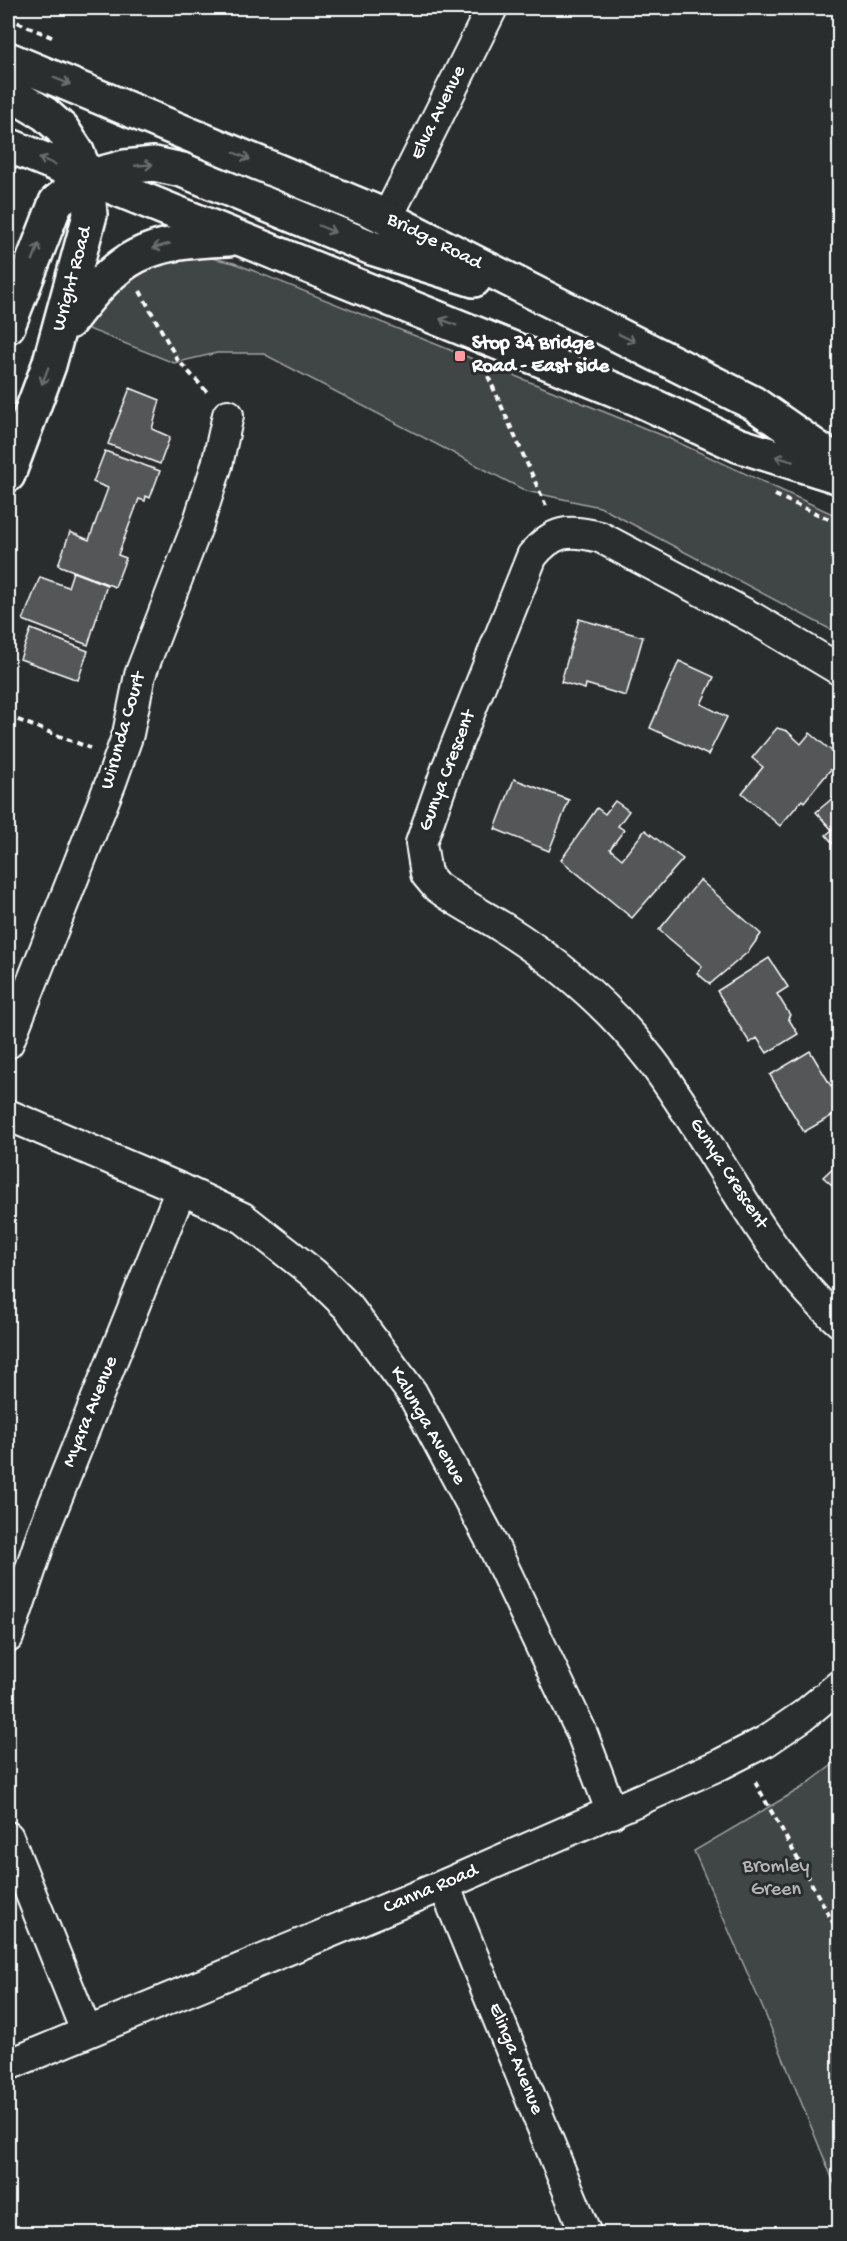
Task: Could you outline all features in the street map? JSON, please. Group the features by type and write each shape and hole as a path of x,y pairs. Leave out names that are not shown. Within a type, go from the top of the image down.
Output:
{"main road":[{"name":"Bridge Road","path":"8,59 387,218 753,404 840,464"},
{"path":"8,92 45,114 62,129 77,152 87,177"},
{"path":"8,145 638,399 738,445 840,477"},
{"path":"87,177 125,167 154,164 182,170 372,248 575,312"},
{"name":"Wright Road","path":"8,326 56,202 87,177"},
{"name":"Wright Road","path":"8,475 57,338 90,215 87,177"},
{"path":"57,338 93,291 120,264 152,248 168,243 240,238"},
{"path":"8,264 8,299"}],"street":[{"name":"Elva Avenue","path":"387,218 492,8"},
{"name":"Wirunda Court","path":"8,1044 128,734 140,675 198,524 217,465 228,415"},
{"path":"558,534 578,531 600,537 753,618 840,670"},
{"name":"Gunya Crescent","path":"558,534 543,542 532,556 448,766 422,843 426,874 449,896 541,953 612,1013 681,1100 795,1275 820,1306 840,1322"},
{"name":"Kalunga Avenue","path":"8,1115 243,1218 313,1273 348,1307 406,1384 489,1537 580,1731 612,1813"},
{"name":"Myara Avenue","path":"8,1638 43,1532 181,1189"},
{"name":"Canna Road","path":"8,2065 444,1885 740,1755 804,1715 840,1685"},
{"path":"8,1837 86,2031"},
{"name":"Elinga Avenue","path":"444,1885 586,2234"}],"path":[{"path":"136,285 177,359 228,415"},
{"path":"477,371 498,379"},
{"path":"487,375 558,534"},
{"path":"770,493 840,524"},
{"path":"8,716 119,759"},
{"path":"740,1755 840,1935"}],"green space":[{"path":"193,254 234,263 664,436 839,517 839,634 600,507 526,491 262,353 217,353 174,363 86,328 120,280 152,262"},
{"name":"Bromley Green","path":"839,1760 839,2195 764,2011 694,1851 803,1787"}],"building":[{"path":"130,388 160,400 152,429 170,437 160,464 108,444"},
{"path":"105,451 160,471 150,498 146,496 145,501 139,499 118,555 126,558 115,587 58,565 70,532 89,540 108,488 93,482"},
{"path":"73,572 107,585 88,645 23,620 40,577 68,587"},
{"path":"579,619 643,637 626,696 586,684 585,689 561,682"},
{"path":"31,629 88,651 78,680 20,659"},
{"path":"679,661 714,677 701,704 727,717 708,755 650,728"},
{"path":"777,728 787,731 801,744 810,733 840,758 804,802 802,800 780,826 742,793 763,767 752,758"},
{"path":"514,779 569,800 549,851 495,829"},
{"path":"840,792 840,852 826,835 832,830 816,812"},
{"path":"615,801 629,811 618,826 624,830 610,849 622,859 645,830 683,859 632,918 561,860 597,808 605,814"},
{"path":"700,880 761,934 748,952 710,984 697,973 702,966 659,930"},
{"path":"769,958 788,987 777,994 798,1034 767,1053 757,1038 750,1043 717,991"},
{"path":"810,1051 831,1086 840,1081 840,1111 804,1132 770,1075"},
{"path":"840,1161 840,1192 823,1177"}],"place":[{"name":"Stop 34 Bridge Road - East side","path":"460,356"}]}
